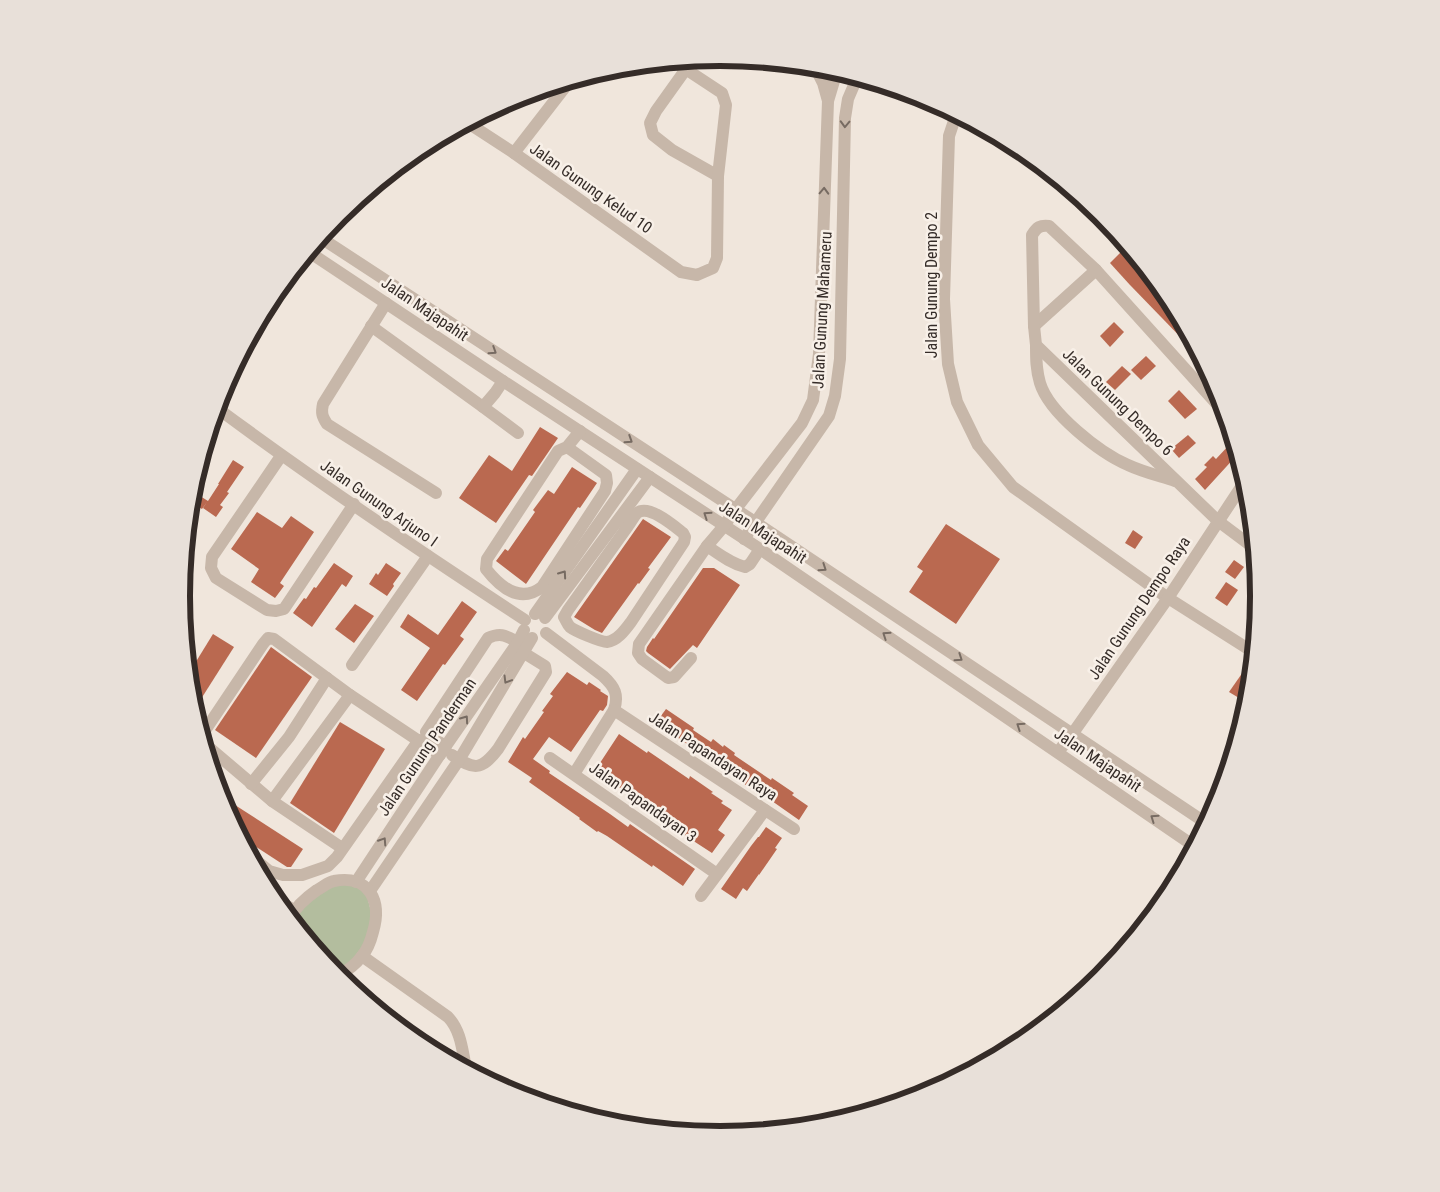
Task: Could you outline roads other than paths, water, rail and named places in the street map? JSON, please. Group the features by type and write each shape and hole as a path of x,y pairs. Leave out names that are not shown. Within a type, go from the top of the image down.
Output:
{"street":[{"path":"680,68 650,123 653,135 672,150 718,176 726,106 722,93 683,67"},
{"path":"819,75 828,101"},
{"name":"Jalan Gunung Mahameru","path":"691,658 674,677 668,678 642,659 638,653 639,644 707,546 802,423 813,400 819,354 828,101 835,79"},
{"name":"Jalan Gunung Mahameru","path":"744,539 830,416 835,396 840,359 845,118 848,99 855,83"},
{"path":"514,153 561,91"},
{"name":"Jalan Gunung Dempo 2","path":"953,121 949,136 944,299 948,364 957,402 964,420 978,445 1013,488 1168,598 1247,648"},
{"name":"Jalan Gunung Kelud 10","path":"474,127 682,272 697,275 712,268 717,258 718,176"},
{"name":"Jalan Gunung Dempo 6","path":"1178,482 1127,465 1097,447 1060,415 1046,396 1040,384 1036,366 1032,235 1037,228 1043,225 1049,226 1096,270 1211,397"},
{"path":"822,239 842,240"},
{"name":"Jalan Majapahit","path":"327,242 755,522 1200,819"},
{"name":"Jalan Majapahit","path":"315,256 760,549 1189,842"},
{"path":"356,283 366,268"},
{"path":"1034,326 1096,270"},
{"path":"386,303 323,404 322,416 327,424 436,493"},
{"path":"372,326 518,433"},
{"name":"Jalan Gunung Dempo 6","path":"1036,345 1218,521 1247,543"},
{"path":"483,407 503,381"},
{"name":"Jalan Gunung Arjuno I","path":"223,413 281,456 532,624"},
{"path":"567,446 606,475 605,492 542,587 535,592 524,595 513,592 504,588 491,576 486,569 487,559 558,451 567,446 580,431"},
{"path":"281,456 212,557 211,568 216,578 267,610 276,611 284,608 354,504"},
{"name":"Jalan Gunung Panderman","path":"370,891 459,760 521,648 532,624 637,469"},
{"name":"Jalan Gunung Panderman","path":"532,624 623,523 650,477"},
{"name":"Jalan Gunung Dempo Raya","path":"1058,752 1168,598 1239,490"},
{"path":"645,510 652,512 683,533 685,538 631,622 621,634 613,640 606,642 573,629 568,626 564,617 623,523 645,510"},
{"path":"707,546 736,564 745,567 750,564 760,549"},
{"path":"352,665 428,556"},
{"path":"532,624 538,638 546,633 603,676 611,683 615,692 617,700 614,710 574,774"},
{"path":"207,728 268,638 281,643 350,696 418,740 443,750 472,766 481,766 490,760 498,749 546,672 545,666 503,635 495,634 488,638 426,732 443,750"},
{"name":"Jalan Gunung Panderman","path":"356,882 443,750 521,648"},
{"path":"251,784 289,737 327,678"},
{"path":"272,801 350,696"},
{"name":"Jalan Papandayan Raya","path":"614,710 794,829"},
{"path":"266,868 284,875 302,875 328,866 337,857 418,740"},
{"path":"214,751 272,801 342,848"},
{"name":"Jalan Papandayan 3","path":"550,758 717,874"},
{"path":"701,896 765,810"},
{"path":"295,911 313,893 329,883 340,881 356,882 365,886 370,891 375,900 377,920 370,942 362,956 345,971"},
{"path":"362,956 448,1017 455,1024 464,1060"}]}
